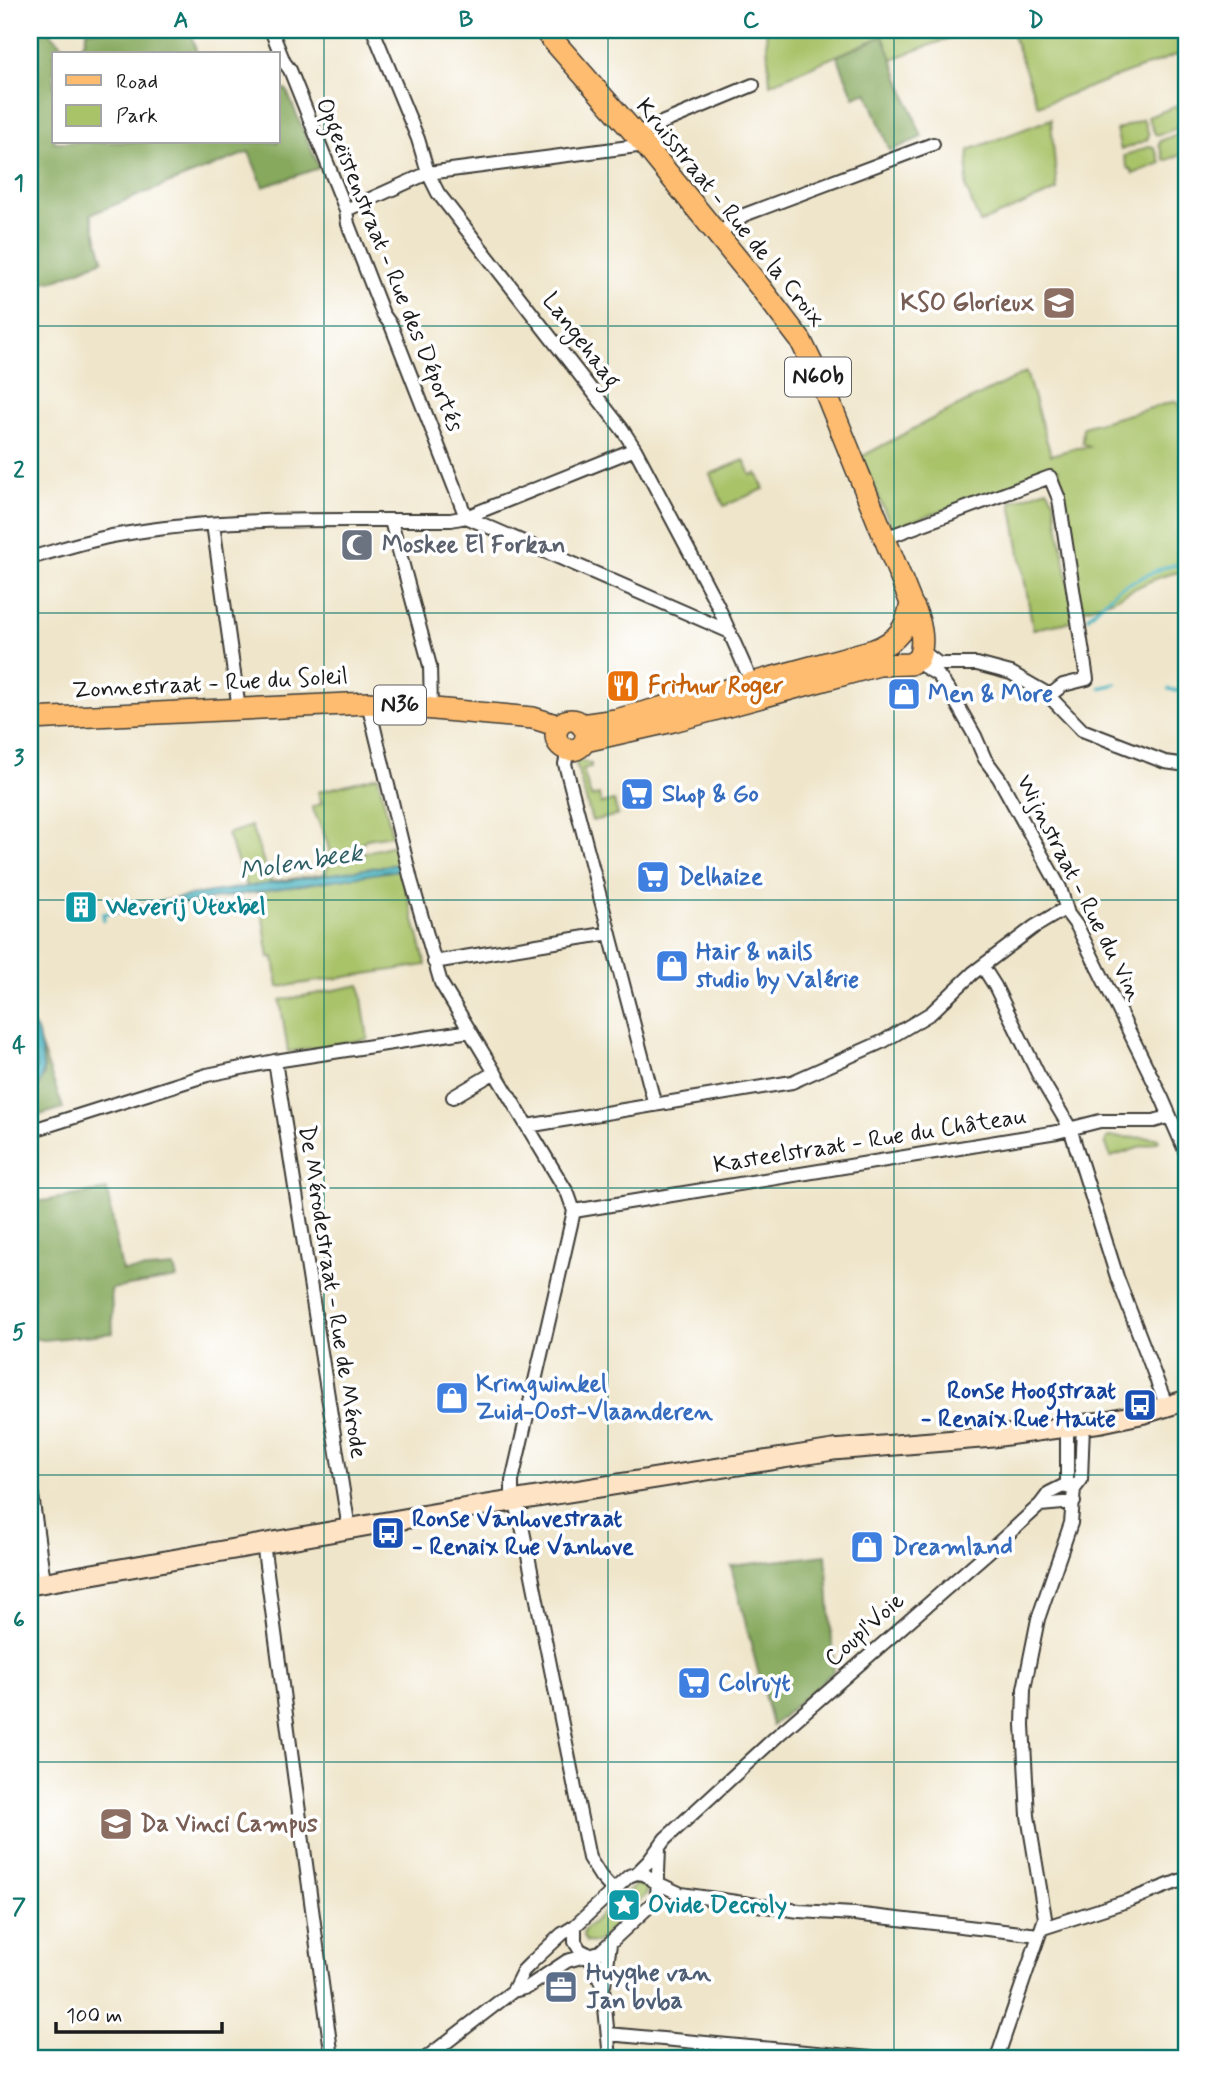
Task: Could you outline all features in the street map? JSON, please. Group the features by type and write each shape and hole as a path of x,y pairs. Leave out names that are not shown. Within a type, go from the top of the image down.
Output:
{"main road":[{"name":"Kruisstraat - Rue de la Croix","path":"544,30 640,139 801,341 823,386 911,603 908,649"},
{"name":"N36","path":"578,739 619,735 874,650 908,649"},
{"name":"Zonnestraat - Rue du Soleil","path":"30,719 368,703 533,718 559,726 568,721 578,739"}],"street":[{"name":"Opgeëistenstraat - Rue des Déportés","path":"271,30 280,52"},
{"name":"Langehaag","path":"373,30 418,139 428,173 439,193 635,449 678,528 756,690"},
{"name":"Opgeëistenstraat - Rue des Déportés","path":"280,52 290,70 346,210 348,224 383,314 391,326 466,517"},
{"path":"346,210 428,173 640,139 753,85"},
{"path":"718,234 744,215 933,144"},
{"path":"30,558 117,535 213,524 303,519 451,520 466,517 635,449"},
{"path":"885,538 1050,477 1059,499 1087,679 1059,687 1049,696"},
{"path":"466,517 730,632"},
{"path":"391,521 430,666 431,708"},
{"path":"213,524 239,709"},
{"path":"908,649 939,664 977,664 1000,669 1034,685 1049,696 1077,727 1165,762 1187,765"},
{"name":"Wijnstraat - Rue du Vin","path":"908,649 938,675 949,691 1060,888 1066,908 1187,1155"},
{"path":"368,703 411,880 441,983 568,1194 574,1211 512,1481 589,1858 613,1890"},
{"path":"578,739 565,764 655,1105"},
{"path":"527,1126 792,1082 884,1041 931,1013 973,973 1034,927 1066,908"},
{"path":"434,962 610,933"},
{"path":"983,967 1038,1074 1070,1128 1117,1277 1167,1408"},
{"path":"30,1131 207,1075 275,1061 470,1031"},
{"name":"De Mérodestraat - Rue de Mérode","path":"275,1061 349,1529"},
{"path":"453,1097 495,1072"},
{"name":"Kasteelstraat - Rue du Château","path":"574,1211 1100,1121 1154,1121 1164,1118 1167,1111"},
{"path":"30,1481 37,1583 263,1543 833,1450 993,1437 1075,1425 1167,1408 1187,1400"},
{"path":"997,2058 1041,1932 1045,1912 1031,1835 1026,1780 1024,1689 1038,1619 1069,1530 1074,1495 1067,1481 1075,1425"},
{"name":"Coupl'Voie","path":"513,1991 523,1970 629,1875 637,1873 665,1839 777,1736 1040,1505 1074,1495"},
{"path":"263,1543 331,2058"},
{"path":"426,2058 513,1991 527,1987 567,1961 600,1952 610,1944 654,1903 658,1890 659,1847"},
{"path":"637,1873 651,1877 657,1883 681,1894 799,1911 1041,1932 1187,1878"},
{"path":"575,1926 575,1942 580,1950 588,1954 603,1987"},
{"path":"610,1944 603,1987 610,2058"},
{"path":"608,2034 871,2058"}],"green space":[{"path":"30,30 48,30 63,46 77,49 85,41 87,30 190,30 196,52 52,52 52,144 280,144 280,90 286,89 319,168 263,187 249,152 91,214 103,260 30,288"},
{"path":"766,30 972,30 892,59 883,36 770,84"},
{"path":"1011,30 1187,30 1187,51 1038,106"},
{"path":"883,36 922,137 890,151 867,92 854,97 837,56"},
{"path":"1176,106 1185,125 1159,135 1155,134 1148,117"},
{"path":"1051,119 1057,190 980,223 966,188 969,150"},
{"path":"1143,119 1149,135 1147,140 1121,150 1116,130"},
{"path":"1187,130 1187,152 1165,161 1160,141"},
{"path":"1150,146 1154,147 1161,163 1133,174 1131,169 1128,169 1124,156"},
{"path":"1026,372 1051,455 1089,447 1082,443 1083,427 1176,401 1187,422 1187,571 1158,578 1114,599 1082,610 1058,483 1059,470 892,528 861,457"},
{"path":"744,460 751,475 757,473 764,489 724,506 710,474"},
{"path":"1047,489 1054,500 1075,621 1033,629 1011,502"},
{"path":"578,760 591,764 591,767 583,769 591,797 599,795 601,804 614,801 618,815 592,821 576,764"},
{"path":"378,776 392,835 367,839 361,843 363,853 394,845 426,965 278,987 274,957 269,958 258,885 247,887 227,834 251,826 271,882 324,874 330,858 312,807 322,803 318,792"},
{"path":"360,985 368,1039 288,1052 280,1000"},
{"path":"39,1041 63,1108 30,1118 30,1097 44,1075"},
{"path":"1109,1137 1158,1138 1159,1141 1111,1157 1105,1142"},
{"path":"107,1190 122,1271 174,1267 177,1278 111,1289 113,1333 44,1340 30,1338 30,1203"},
{"path":"826,1555 834,1671 772,1726 731,1566"},
{"path":"639,1883 646,1887 647,1894 596,1943 586,1942 584,1930"}],"water":[{"path":"398,864 399,870 128,912 127,908 192,895"},
{"path":"33,1025 38,1034 43,1066 39,1085 30,1097 30,1080 36,1068 30,1043 30,1027"}],"waterway":[{"path":"1088,617 1119,588 1162,568 1187,562"},
{"name":"Molenbeek","path":"1100,688 1116,684"},
{"name":"Molenbeek","path":"1169,689 1187,693"},
{"name":"Molenbeek","path":"104,920 103,914 118,912"}],"place":[{"name":"KSO Glorieux","path":"1059,303"},
{"name":"Moskee El Forkan","path":"357,545"},
{"name":"Frituur Roger","path":"623,686"},
{"name":"Men & More","path":"904,694"},
{"name":"Shop & Go","path":"637,794"},
{"name":"Delhaize","path":"653,877"},
{"name":"Weverij Utexbel","path":"81,907"},
{"name":"Hair & nails studio by Valérie","path":"672,966"},
{"name":"Kringwinkel Zuid-Oost-Vlaanderen","path":"452,1398"},
{"name":"Ronse Hoogstraat - Renaix Rue Haute","path":"1140,1405"},
{"name":"Ronse Vanhovestraat - Renaix Rue Vanhove","path":"388,1533"},
{"name":"Dreamland","path":"867,1547"},
{"name":"Colruyt","path":"694,1683"},
{"name":"Da Vinci Campus","path":"116,1824"},
{"name":"Ovide Decroly","path":"624,1905"},
{"name":"Huyghe van Jan bvba","path":"561,1987"}]}
